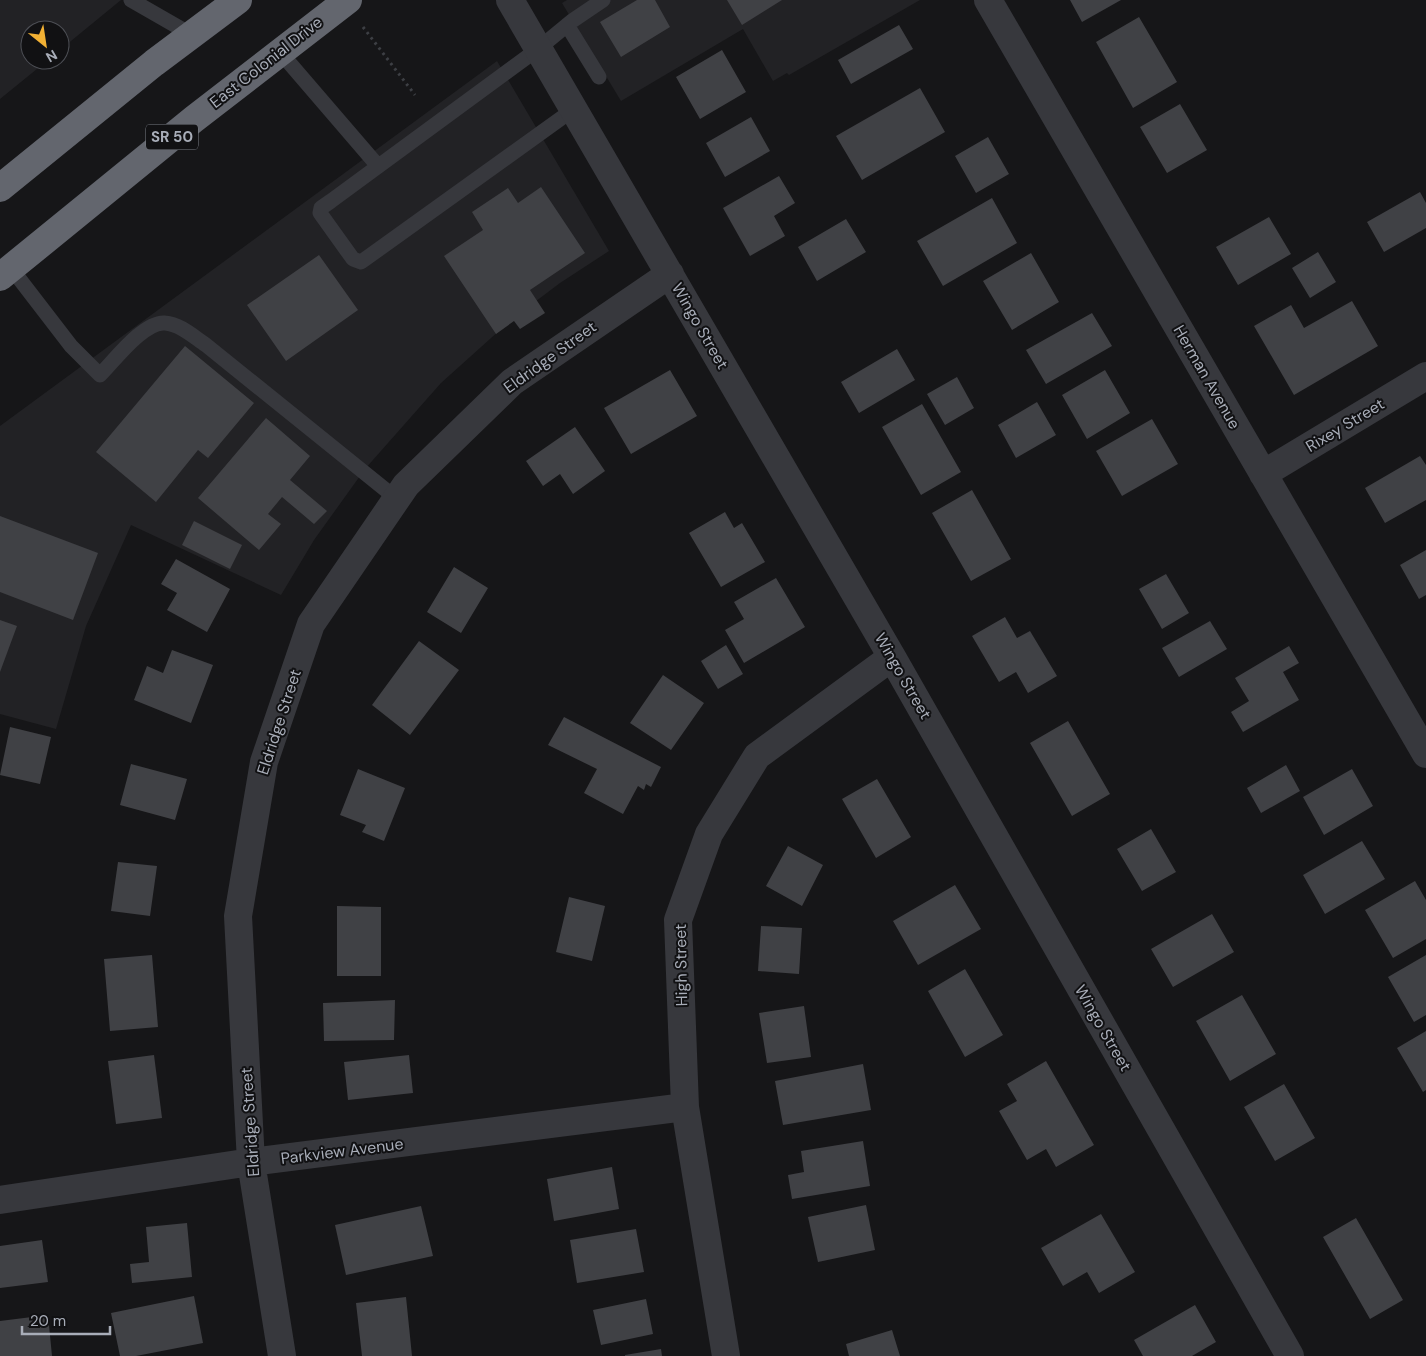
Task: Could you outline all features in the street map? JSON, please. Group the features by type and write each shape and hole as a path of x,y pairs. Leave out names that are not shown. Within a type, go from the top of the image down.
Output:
{"highway":[{"path":"0,188 238,0"},
{"name":"East Colonial Drive","path":"6,273 280,52 348,0"}],"street":[{"name":"Herman Avenue","path":"988,0 1426,754"},
{"name":"Wingo Street","path":"513,1 538,48 892,657 1290,1356"},
{"name":"Eldridge Street","path":"282,1356 251,1162 238,916 264,762 312,624 406,485 512,382 670,274"},
{"name":"Rixey Street","path":"1264,474 1426,376"},
{"name":"High Street","path":"726,1356 685,1107 678,920 709,834 757,756 892,657"},
{"name":"Parkview Avenue","path":"0,1200 251,1162 685,1107"}],"lane":[{"path":"131,0 192,35"},
{"path":"574,109 361,262 354,260 320,214 322,208 603,0"},
{"path":"567,25 599,77"},
{"path":"280,52 378,166"},
{"path":"6,273 71,346 100,375 144,330 154,324 165,323 178,327 206,345 396,499"}],"path":[{"path":"363,27 415,95"}],"shaded area":[{"path":"0,0 121,0 70,42 70,20 20,20 20,70 36,70 0,99"},
{"path":"567,0 920,0 789,75 787,73 773,81 743,29 621,101 562,3"},
{"path":"497,61 609,251 560,283 511,320 441,383 365,469 314,540 281,595 131,525 86,626 56,729 0,714 0,426"}],"building":[{"path":"637,0 655,0 670,27 621,57 600,22"},
{"path":"727,0 782,0 742,25"},
{"path":"1070,0 1121,0 1082,22"},
{"path":"1139,17 1177,82 1133,108 1096,42"},
{"path":"899,25 913,49 851,84 838,60"},
{"path":"722,50 746,92 700,119 676,77"},
{"path":"920,88 945,132 862,180 836,136"},
{"path":"1180,104 1207,150 1167,173 1140,127"},
{"path":"751,117 770,151 725,177 706,143"},
{"path":"988,137 1009,174 976,193 955,156"},
{"path":"779,176 795,203 774,216 785,236 750,256 723,208"},
{"path":"541,187 585,253 530,290 545,313 520,329 514,321 496,334 444,256 483,230 472,212 508,188 518,203"},
{"path":"1420,192 1426,203 1426,228 1384,252 1367,222"},
{"path":"992,198 1017,243 943,286 917,241"},
{"path":"1269,217 1291,254 1238,285 1216,247"},
{"path":"846,219 866,252 817,281 798,247"},
{"path":"1318,252 1336,282 1310,298 1292,268"},
{"path":"1031,253 1059,302 1012,330 983,281"},
{"path":"319,255 358,310 286,361 247,305"},
{"path":"1352,301 1378,346 1294,395 1254,326 1291,305 1304,328"},
{"path":"1092,313 1112,346 1046,384 1026,350"},
{"path":"185,346 254,403 208,458 198,450 156,502 96,452"},
{"path":"897,349 915,380 859,413 841,382"},
{"path":"670,370 697,416 631,454 604,408"},
{"path":"1105,370 1130,413 1087,439 1062,395"},
{"path":"957,377 974,408 945,425 927,394"},
{"path":"1037,402 1056,435 1016,458 998,425"},
{"path":"922,404 961,472 921,495 882,427"},
{"path":"266,418 310,456 290,480 327,511 314,524 282,497 268,514 281,524 259,550 198,498"},
{"path":"1152,419 1178,464 1122,496 1096,451"},
{"path":"575,427 605,471 573,494 560,474 543,486 526,461"},
{"path":"1420,456 1426,465 1426,500 1385,523 1365,488"},
{"path":"972,490 1011,559 971,581 932,513"},
{"path":"725,512 734,528 742,523 765,562 721,587 689,533"},
{"path":"0,516 98,553 73,620 0,592"},
{"path":"194,521 242,545 230,569 182,545"},
{"path":"1426,550 1426,595 1419,599 1400,565"},
{"path":"176,559 230,589 207,632 167,610 177,593 161,584"},
{"path":"454,567 488,588 461,633 427,612"},
{"path":"1166,574 1189,613 1162,629 1139,589"},
{"path":"776,578 805,627 744,663 725,630 744,619 734,602"},
{"path":"1005,617 1017,638 1030,631 1057,676 1028,693 1016,672 999,682 972,636"},
{"path":"0,620 17,626 0,672"},
{"path":"1210,621 1227,649 1179,677 1162,648"},
{"path":"419,641 459,670 410,735 372,705"},
{"path":"726,645 743,674 718,689 701,661"},
{"path":"1289,646 1299,663 1283,672 1299,700 1243,732 1231,712 1249,701 1235,678"},
{"path":"172,650 213,665 191,723 134,700 147,666 163,673"},
{"path":"663,675 704,703 671,750 630,723"},
{"path":"564,717 661,767 651,787 646,784 644,790 638,786 623,814 584,793 597,769 548,745"},
{"path":"1068,721 1110,794 1072,816 1030,743"},
{"path":"10,727 51,737 40,784 0,775"},
{"path":"131,764 187,779 175,820 120,805"},
{"path":"1286,765 1300,791 1261,813 1247,788"},
{"path":"358,769 405,788 384,841 362,832 366,825 340,815"},
{"path":"1352,769 1373,806 1324,835 1303,797"},
{"path":"877,779 911,837 876,858 842,799"},
{"path":"1151,829 1176,872 1142,891 1117,849"},
{"path":"1362,841 1385,879 1325,914 1303,875"},
{"path":"788,846 823,865 802,906 766,886"},
{"path":"118,862 157,866 150,916 111,911"},
{"path":"1415,881 1426,900 1426,939 1393,958 1365,910"},
{"path":"955,885 981,929 918,965 893,921"},
{"path":"569,897 605,906 592,961 556,952"},
{"path":"337,906 381,907 381,976 337,976"},
{"path":"1212,914 1234,952 1173,987 1151,949"},
{"path":"761,926 802,928 799,974 758,971"},
{"path":"152,955 158,1027 110,1031 104,959"},
{"path":"1426,955 1426,1015 1414,1022 1388,977"},
{"path":"965,969 1003,1035 965,1057 928,991"},
{"path":"1242,995 1276,1054 1230,1081 1196,1021"},
{"path":"395,1000 394,1040 324,1041 323,1003"},
{"path":"804,1006 811,1057 767,1063 759,1013"},
{"path":"1426,1031 1426,1090 1423,1092 1397,1048"},
{"path":"154,1055 162,1118 116,1124 108,1061"},
{"path":"409,1055 413,1093 348,1100 344,1062"},
{"path":"1046,1061 1094,1145 1056,1167 1046,1149 1027,1160 999,1111 1017,1101 1007,1084"},
{"path":"863,1064 871,1110 783,1125 775,1081"},
{"path":"1284,1084 1315,1138 1275,1161 1244,1107"},
{"path":"863,1141 870,1186 792,1199 788,1175 804,1172 801,1151"},
{"path":"612,1167 619,1209 554,1221 547,1179"},
{"path":"866,1205 875,1250 818,1262 808,1217"},
{"path":"421,1206 433,1256 346,1275 335,1225"},
{"path":"1101,1214 1135,1272 1099,1293 1087,1272 1063,1286 1041,1248"},
{"path":"1356,1218 1403,1300 1370,1319 1323,1237"},
{"path":"187,1223 192,1277 132,1283 130,1264 149,1262 146,1227"},
{"path":"636,1229 644,1272 577,1283 570,1240"},
{"path":"42,1240 48,1282 0,1288 0,1246"},
{"path":"194,1296 203,1343 136,1356 120,1356 111,1313"},
{"path":"406,1297 412,1356 362,1356 356,1303"},
{"path":"646,1299 653,1334 601,1345 593,1310"},
{"path":"1195,1305 1216,1342 1192,1356 1143,1356 1134,1340"},
{"path":"48,1315 52,1356 0,1356 0,1321"},
{"path":"892,1330 900,1356 849,1356 846,1344"},
{"path":"661,1349 662,1356 625,1356 625,1355"}]}
